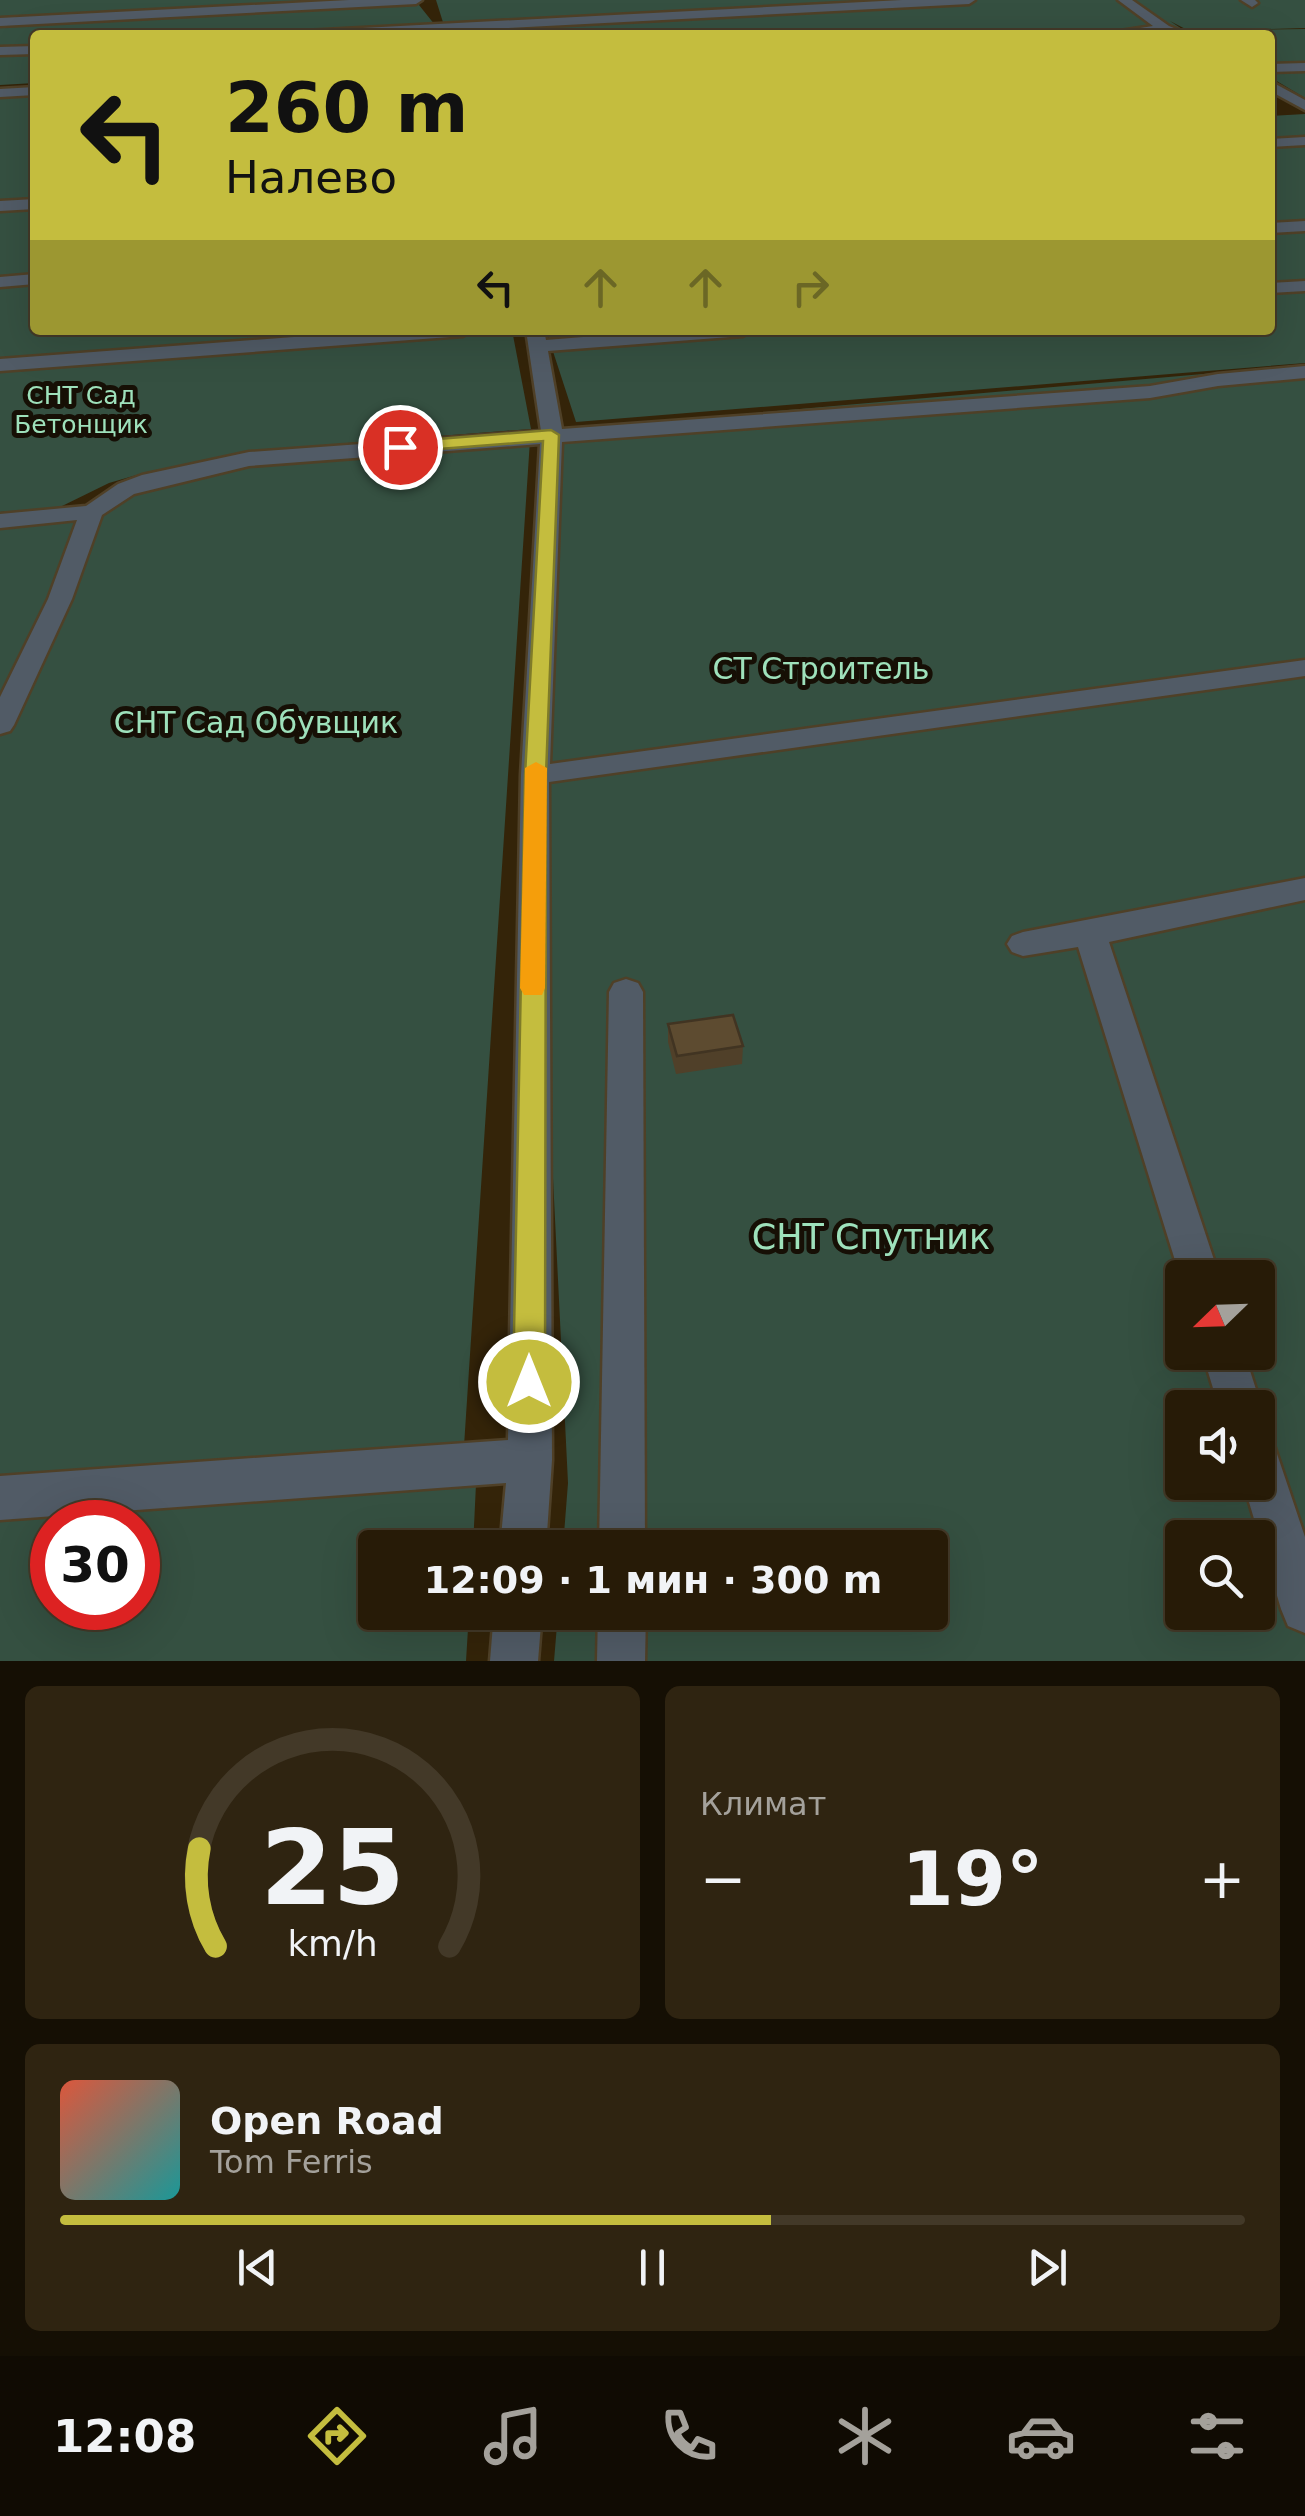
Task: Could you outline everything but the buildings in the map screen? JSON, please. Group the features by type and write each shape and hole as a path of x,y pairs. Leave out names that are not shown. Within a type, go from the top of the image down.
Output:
{"street":[{"path":"0,22 416,0"},
{"path":"467,30 969,0"},
{"path":"1124,0 1168,30"},
{"path":"436,12 449,30"},
{"path":"1154,30 1165,29"},
{"path":"0,52 30,50"},
{"path":"1275,68 1305,67"},
{"path":"1275,88 1305,106"},
{"path":"0,93 30,91"},
{"path":"1275,143 1305,141"},
{"path":"0,206 30,204"},
{"path":"1275,228 1305,226"},
{"path":"0,282 30,279"},
{"path":"1275,288 1305,286"},
{"path":"0,365 397,335"},
{"path":"524,1530 530,1460 536,775 551,435 537,338 614,335"},
{"path":"0,520 92,512 126,488 250,459 1150,392 1305,372"},
{"path":"0,725 60,599 92,512"},
{"path":"536,775 1305,668"},
{"path":"1022,944 1090,934 1305,888"},
{"path":"1090,934 1194,1260"},
{"path":"622,1530 626,992"},
{"path":"0,1498 530,1460"},
{"path":"1271,1500 1305,1610"},
{"path":"514,1661 517,1630"},
{"path":"621,1661 622,1630"}],"green space":[{"path":"0,0 415,0 439,30 30,30 30,83 0,85"},
{"path":"436,0 1305,0 1305,28 1187,30 1170,21 1184,30 445,30"},
{"path":"1305,29 1305,98 1275,80 1275,30 1226,30"},
{"name":"СНТ Сад Бетонщик","path":"30,87 30,335 513,335 531,429 285,448 147,472 109,483 58,508 0,512 0,89"},
{"path":"1305,114 1305,363 576,422 548,335 1275,335 1275,116"},
{"path":"1305,365 1305,1661 554,1661 557,1630 948,1630 948,1530 564,1530 568,1483 543,975 559,430"},
{"name":"СНТ Сад Обувщик","path":"530,440 464,1446 0,1478 0,527 105,514 150,485 234,465"},
{"path":"476,1484 474,1530 358,1530 358,1630 468,1630 466,1661 0,1661 0,1519 30,1517 30,1630 160,1630 160,1507"}],"slow traffic":[{"path":"533,988 536,768"}],"route":[{"path":"400,447 551,435 536,775 529,1382"}],"park label":[{"name":"СТ Строитель","path":"821,669"},
{"name":"СНТ Спутник","path":"871,1237"}]}
